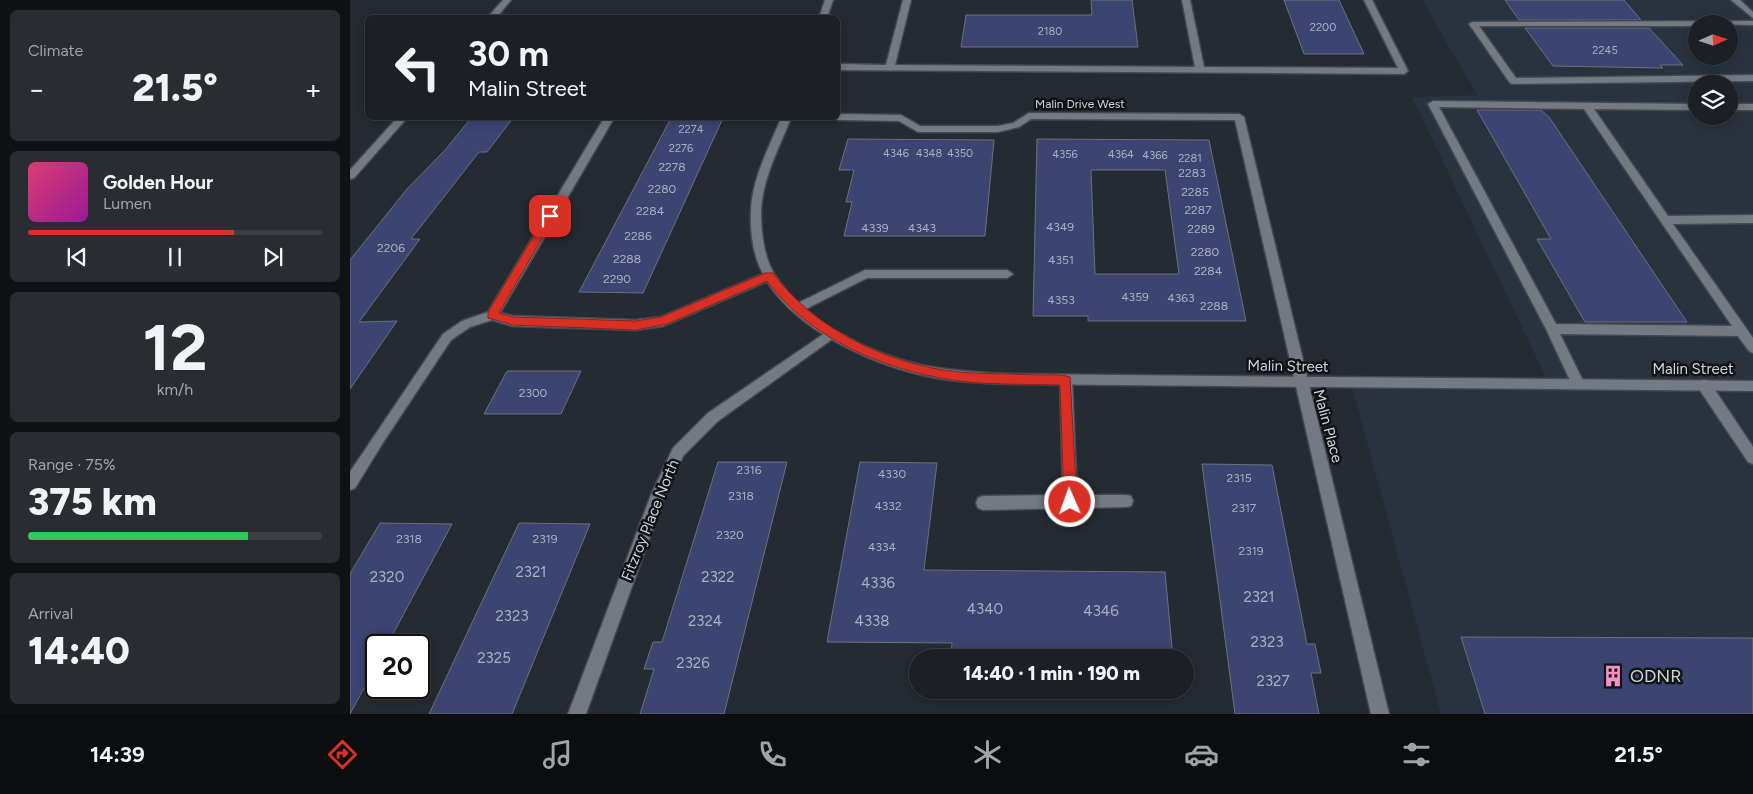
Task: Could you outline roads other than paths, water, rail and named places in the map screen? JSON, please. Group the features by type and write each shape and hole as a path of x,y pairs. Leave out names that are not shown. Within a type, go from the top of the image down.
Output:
{"street":[{"path":"494,15 507,0"},
{"path":"824,15 829,0"},
{"path":"890,68 907,0"},
{"path":"1186,0 1200,68"},
{"path":"840,67 1200,68 1404,71 1368,0"},
{"path":"1735,0 1753,16"},
{"path":"1753,24 1473,24 1513,81 1753,78"},
{"path":"1579,385 1552,329 1433,104 1688,107"},
{"path":"1587,106 1753,348"},
{"path":"1738,107 1753,107"},
{"name":"Malin Drive West","path":"840,117 901,118 918,129 988,129 1016,125 1028,116 1239,117"},
{"name":"Malin Place","path":"1239,117 1299,382 1318,452 1380,714"},
{"path":"350,176 400,120"},
{"path":"492,315 608,120"},
{"path":"350,484 379,437 447,337 466,324 492,315 513,321 636,326 663,321 769,276 758,240 756,209 761,184 785,120"},
{"path":"1665,220 1753,219"},
{"path":"798,308 865,274 1007,274"},
{"name":"Malin Street","path":"769,276 781,292 798,308 831,334 872,354 921,370 969,377 1066,380 1753,386"},
{"path":"1552,329 1742,331"},
{"name":"Fitzroy Place North","path":"577,714 658,494 678,452 713,417 831,334"},
{"path":"1066,380 1070,502"},
{"path":"1704,386 1753,458"},
{"path":"983,503 1126,501"}],"place":[{"name":"ODNR","path":"1613,676"}]}
